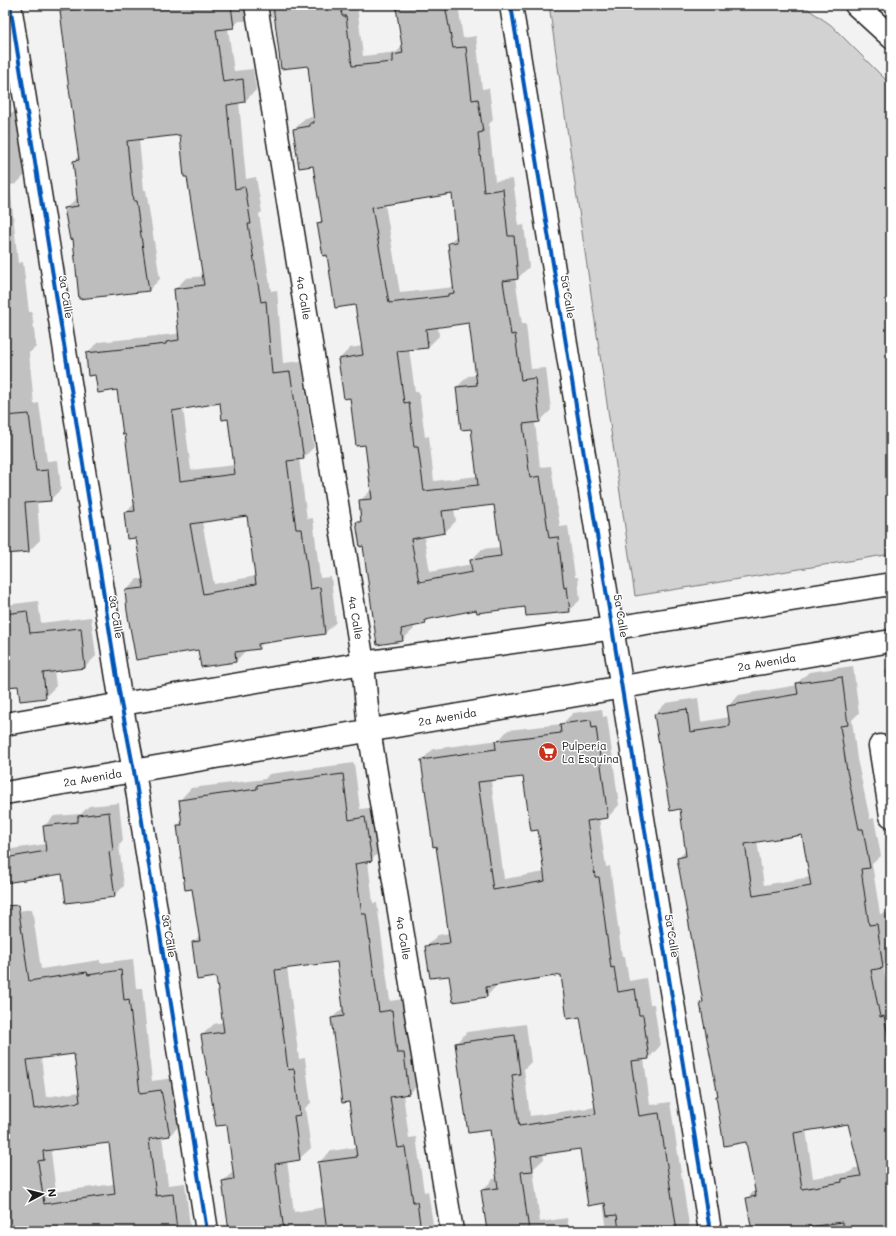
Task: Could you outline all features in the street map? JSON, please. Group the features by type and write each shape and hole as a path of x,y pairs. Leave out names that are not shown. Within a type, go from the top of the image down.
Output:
{"street":[{"name":"3a Calle","path":"10,5 121,704 134,771 207,1231"},
{"name":"4a Calle","path":"256,5 362,663 370,730 452,1231"},
{"name":"5a Calle","path":"511,5 614,628 710,1231"},
{"path":"856,5 891,37"},
{"path":"5,724 362,663 614,628 891,584"},
{"name":"2a Avenida","path":"5,793 891,641"},
{"path":"880,746 891,816"}],"shaded area":[{"path":"549,5 802,5 831,25 891,85 891,554 635,596"}],"building":[{"path":"107,5 231,5 234,28 216,30 223,82 243,79 245,102 227,105 235,189 245,187 251,224 248,224 261,302 266,301 272,374 290,372 304,459 287,461 296,529 302,529 310,589 320,587 325,634 258,644 259,649 235,652 236,662 201,667 198,650 136,660 127,611 125,590 144,588 136,538 127,539 124,512 135,511 125,434 123,435 117,390 98,393 95,375 88,376 86,353 166,344 166,342 179,340 174,289 204,285 187,177 184,177 180,135 127,141 133,201 136,201 149,291 79,299 73,239 70,240 64,208 78,206 73,161 79,160 60,11","holes":["220,403 222,420 228,419 235,474 180,481 172,411","247,516 256,584 203,594 190,524"]},
{"path":"273,5 341,5 342,16 346,16 352,66 393,62 393,55 403,53 396,7 411,5 445,5 453,48 466,47 472,100 478,99 483,132 478,133 484,192 503,189 508,236 514,236 518,279 503,281 511,335 515,334 521,380 535,378 540,422 523,424 530,478 540,476 549,538 558,537 564,588 567,587 570,612 526,616 525,607 477,613 476,610 425,620 426,624 401,629 403,641 377,645 363,546 360,547 356,522 361,522 359,500 372,499 365,445 356,446 350,398 344,399 338,359 363,355 355,305 335,308 327,255 323,256 317,223 322,222 313,166 299,168 293,129 310,126 310,123 314,123 308,66 281,69","holes":["452,194 457,242 448,243 454,293 448,294 448,296 389,303 372,207","469,323 477,385 456,387 461,430 471,429 478,485 424,491 418,447 414,447 409,402 404,403 397,351 428,348 426,329","494,505 501,556 470,560 472,572 419,582 411,539 445,533 442,511"]},
{"path":"29,414 36,471 48,470 51,501 25,503 29,552 5,554 5,416"},
{"path":"27,611 30,633 81,628 85,668 43,673 46,698 20,701 18,686 5,687 5,614"},
{"path":"842,677 848,725 840,726 847,771 859,829 863,829 870,868 861,869 869,925 877,924 883,968 871,970 880,1017 884,1016 891,1050 891,1231 843,1231 842,1222 784,1231 752,1231 746,1198 756,1196 746,1142 724,1146 716,1096 718,1096 700,1003 703,1002 677,858 686,856 680,809 670,811 654,714 687,709 690,732 730,726 727,706 798,694 796,683","holes":["802,835 811,886 753,896 745,844","848,1124 861,1176 842,1179 842,1182 802,1189 794,1133"]},
{"path":"591,720 592,728 596,727 608,818 587,821 595,877 599,877 611,968 614,967 618,992 635,989 639,1015 643,1015 649,1059 631,1061 639,1116 659,1113 677,1231 619,1231 617,1215 607,1216 605,1203 588,1206 580,1149 531,1156 533,1171 521,1172 529,1231 487,1231 481,1190 498,1188 490,1130 468,1133 455,1043 515,1035 520,1074 512,1075 519,1126 596,1114 580,1017 567,1019 561,975 486,987 487,997 453,1002 449,976 430,978 425,946 450,943 436,846 433,847 421,760 496,749 495,741 561,733 560,724","holes":["523,777 531,831 538,830 545,881 493,890 478,782"]},
{"path":"343,774 349,820 365,817 372,861 355,864 362,914 366,914 379,1012 392,1010 397,1053 404,1053 409,1094 390,1097 398,1148 405,1147 413,1202 417,1202 421,1231 327,1231 318,1162 357,1157 349,1102 342,1103 331,1018 344,1016 337,962 275,970 288,1070 294,1069 300,1115 294,1116 300,1160 275,1164 284,1231 229,1231 222,1181 234,1179 227,1125 216,1126 201,1035 224,1032 216,977 197,980 192,942 200,941 192,889 185,890 177,825 182,825 179,800 257,789 257,785"},
{"path":"109,812 113,851 109,852 115,897 66,903 62,874 5,883 5,858 46,851 43,826 78,822 78,816"},
{"path":"18,905 29,981 87,972 88,975 121,970 124,1000 129,999 140,1093 161,1090 170,1136 149,1139 156,1196 173,1194 177,1231 5,1231 5,906","holes":["74,1054 80,1102 34,1109 27,1060","109,1143 115,1194 44,1204 38,1161 44,1160 43,1151"]}],"cycle path":[{"path":"10,5 207,1231"},
{"path":"511,5 710,1231"}],"place":[{"name":"Pulpería La Esquina","path":"548,752"}]}
